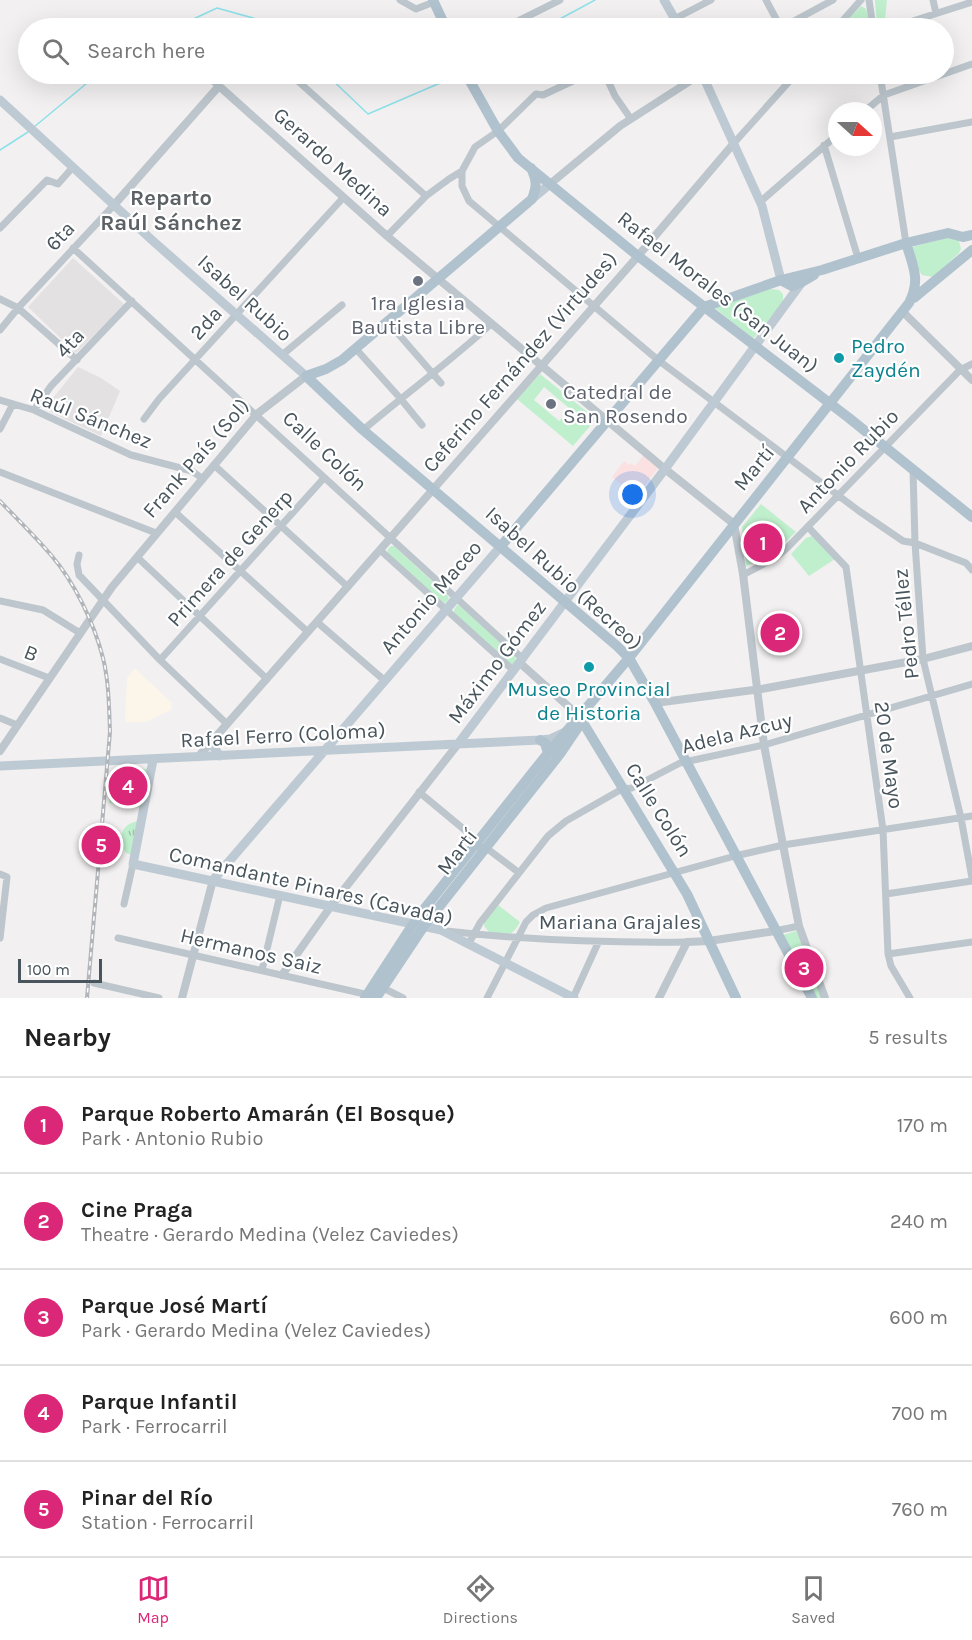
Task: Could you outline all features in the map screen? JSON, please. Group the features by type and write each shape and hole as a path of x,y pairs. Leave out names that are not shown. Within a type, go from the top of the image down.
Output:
{"main road":[{"path":"664,0 674,18"},
{"path":"434,1 442,18"},
{"name":"Rafael Morales (San Juan)","path":"472,84 498,131 518,158 638,256 972,517"},
{"path":"707,84 760,202 781,280"},
{"name":"Isabel Rubio","path":"0,100 306,376"},
{"path":"531,168 537,180 532,199"},
{"path":"532,199 550,184"},
{"name":"Frank País (Sol)","path":"306,376 333,366 356,350 532,199"},
{"name":"Antonio Maceo","path":"213,880 446,611 704,307 781,280 822,270 906,243 948,233 967,236"},
{"path":"906,307 969,252 967,236"},
{"path":"906,243 916,279 915,292 906,307"},
{"name":"Antonio Maceo","path":"781,280 792,286 822,270"},
{"path":"916,279 922,283 931,283"},
{"name":"Máximo Gómez","path":"458,744 566,602 802,282"},
{"name":"Martí","path":"374,993 418,922 482,844 551,746 578,725 906,307"},
{"name":"Isabel Rubio (Recreo)","path":"306,376 363,430 434,488 629,658 812,998"},
{"name":"Calle Colón","path":"578,725 675,873 736,998"},
{"path":"338,735 338,743 343,749"},
{"path":"214,739 213,746 220,756"},
{"name":"Rafael Ferro (Coloma)","path":"0,766 458,744 551,746"},
{"path":"302,752 309,757 312,765"},
{"path":"133,864 153,760"},
{"name":"Comandante Pinares (Cavada)","path":"133,864 418,922 471,939 505,963 573,998"}],"street":[{"path":"400,0 416,9 434,1"},
{"path":"524,18 560,0"},
{"path":"674,18 711,0"},
{"path":"766,0 776,18"},
{"path":"800,18 833,0"},
{"path":"846,18 861,0"},
{"path":"869,0 872,18"},
{"path":"933,0 936,13"},
{"path":"921,18 972,2"},
{"path":"954,70 972,64"},
{"name":"Gerardo Medina","path":"217,84 437,279 734,524"},
{"path":"301,84 426,196"},
{"path":"567,84 543,95 536,94 498,131 475,147 462,171 462,186 469,201 658,360 787,458 903,541 915,543 966,563 972,570"},
{"path":"610,84 631,119"},
{"path":"550,184 620,126 686,84"},
{"name":"Ceferino Fernández (Virtudes)","path":"380,550 787,84"},
{"path":"882,84 906,243"},
{"path":"876,102 884,95 915,84"},
{"name":"6ta","path":"0,330 219,86"},
{"path":"890,137 972,122"},
{"path":"760,202 828,143"},
{"path":"824,146 858,258"},
{"path":"0,228 47,180 58,184 73,167"},
{"path":"387,236 426,196 462,171"},
{"name":"2da","path":"144,419 195,359 343,198"},
{"name":"Calle Colón","path":"73,248 457,598 578,725"},
{"path":"0,299 18,308 77,360"},
{"name":"4ta","path":"34,410 51,386 132,301"},
{"path":"282,355 342,305"},
{"path":"906,307 960,370 972,380"},
{"path":"388,322 441,383"},
{"path":"363,430 491,324"},
{"path":"356,350 422,425"},
{"name":"Antonio Rubio","path":"743,575 775,558 960,370 972,364"},
{"name":"Frank País (Sol)","path":"0,751 103,600 156,533 257,414 306,376"},
{"name":"Raúl Sánchez","path":"0,400 34,410 131,455 192,471 203,479"},
{"path":"0,429 14,404"},
{"path":"214,465 348,587"},
{"name":"Pedro Téllez","path":"913,470 915,543 923,659 961,818 972,879"},
{"path":"0,472 156,533"},
{"name":"Primera de Generp","path":"160,660 324,478"},
{"path":"174,512 308,632"},
{"path":"734,524 743,575 764,745 783,845 799,927 825,998"},
{"name":"20 de Mayo","path":"808,527 846,567 883,830 888,954 891,966 910,998"},
{"path":"198,757 380,550"},
{"name":"Calle Colón","path":"380,550 446,611 519,664"},
{"path":"79,555 77,564 79,575 160,660 227,724"},
{"path":"137,557 267,679"},
{"path":"0,601 43,610 80,633"},
{"path":"317,622 384,680"},
{"path":"655,703 757,690 923,659 972,646"},
{"name":"B","path":"0,659 49,678"},
{"name":"Adela Azcuy","path":"471,939 480,923 518,872 548,836 557,828 622,789 632,788 680,763 764,745 972,684"},
{"path":"0,718 17,725"},
{"name":"Máximo Gómez","path":"282,975 331,906 458,744"},
{"path":"419,792 518,872"},
{"path":"486,998 526,922 541,910 735,856 783,845 972,816"},
{"path":"124,904 133,864"},
{"path":"0,938 3,876"},
{"path":"886,894 972,879"},
{"name":"Antonio Maceo","path":"182,998 213,880"},
{"path":"262,970 280,895"},
{"path":"480,923 480,928 485,935"},
{"name":"Mariana Grajales","path":"471,939 485,935 516,939 598,943 687,942 709,941 799,927"},
{"name":"Hermanos Saiz","path":"118,938 282,975 402,998"},
{"path":"659,998 687,942"},
{"path":"888,954 972,942"},
{"path":"573,998 598,943"},
{"path":"94,983 159,998"}],"shaded area":[{"path":"73,258 125,305 76,353 28,307"},
{"path":"78,367 101,378 120,391 101,436 44,409"},
{"path":"644,455 659,467 636,496 612,477 624,461 635,466"},
{"path":"135,668 172,703 171,710 146,722 125,722 127,678"}],"green space":[{"path":"875,0 887,0 885,18 876,18"},
{"path":"861,6 866,9 868,18 849,18"},
{"path":"954,236 959,241 961,249 959,253 933,277 922,275 916,266 912,247"},
{"path":"770,289 779,290 783,294 783,302 753,339 715,308"},
{"path":"540,374 596,419 573,446 517,399","holes":["544,387 569,408 567,411 570,414 565,421 562,418 559,421 534,400"]},
{"path":"761,504 796,532 771,555 746,566 742,527"},
{"path":"812,536 835,559 809,576 791,554 806,538"},
{"path":"394,546 448,596 449,599 444,604 388,554 387,550"},
{"path":"457,605 516,657 514,664 509,664 454,613"},
{"path":"114,768 147,769 140,808 109,803"},
{"path":"138,821 132,855 126,853 121,838 128,825"},
{"path":"498,905 520,922 511,933 489,932 484,926 485,920"},
{"path":"796,931 822,998 815,998 783,935"}],"waterway":[{"path":"562,18 595,0"},
{"path":"196,18 217,8 253,18"},
{"path":"34,127 86,84"},
{"path":"336,84 368,114 438,84"},
{"path":"0,150 28,132"}],"railway":[{"path":"0,501 45,548 68,578 89,617 105,667 110,732 87,998"}],"place":[{"name":"1ra Iglesia Bautista Libre","path":"418,281"},
{"name":"Pedro Zaydén","path":"839,358"},
{"name":"Catedral de San Rosendo","path":"551,404"},
{"name":"Parque Roberto Amarán (El Bosque)","path":"763,543"},
{"name":"Cine Praga","path":"780,633"},
{"name":"Museo Provincial de Historia","path":"589,667"},
{"name":"Parque Infantil","path":"128,786"},
{"name":"Pinar del Río","path":"101,845"},
{"name":"Parque José Martí","path":"804,968"}],"district":[{"name":"Reparto Raúl Sánchez","path":"171,210"}]}
